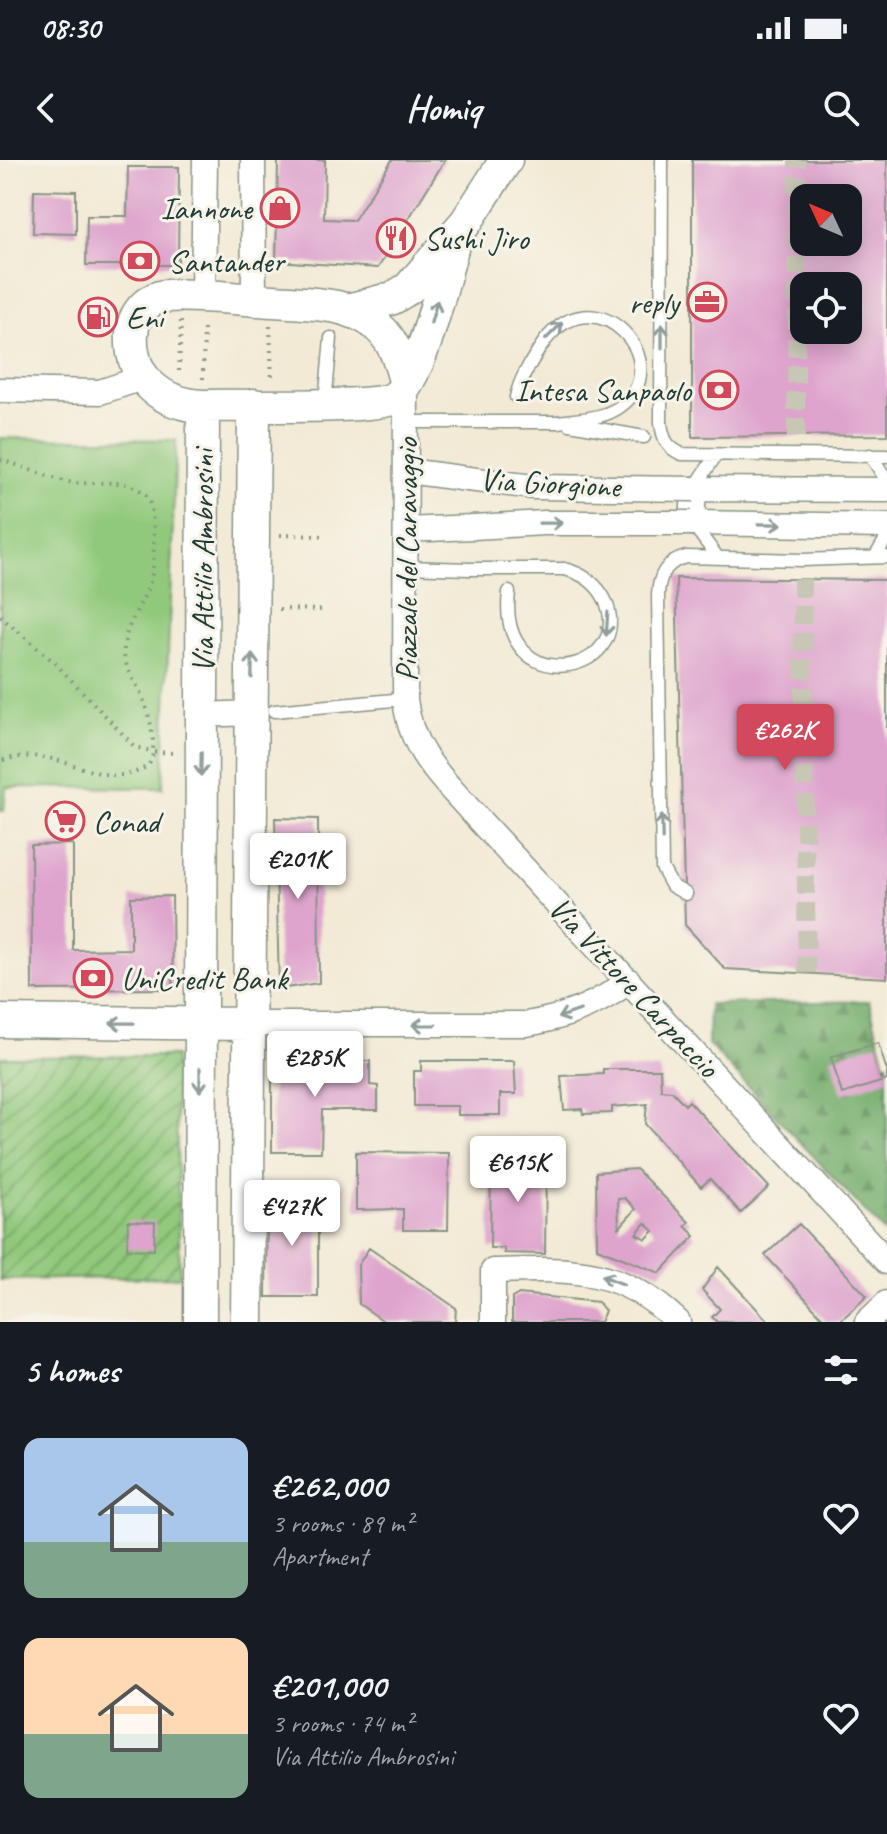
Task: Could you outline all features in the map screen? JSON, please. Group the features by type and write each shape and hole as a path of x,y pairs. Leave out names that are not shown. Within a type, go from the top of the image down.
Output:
{"street":[{"path":"192,308 205,160"},
{"path":"253,160 262,310"},
{"path":"348,310 401,295 455,238 506,160"},
{"path":"406,384 427,334 455,238"},
{"name":"Piazzale del Caravaggio","path":"405,699 406,384 390,339 370,321 348,310 192,308 162,296 144,306 134,323 133,358 142,378 168,399 203,406 263,393 325,404 387,401 406,384"},
{"path":"0,390 100,392 142,378"},
{"name":"Via Attilio Ambrosini","path":"247,1322 249,1024 262,712 263,393"},
{"name":"Via Attilio Ambrosini","path":"200,1322 203,406"},
{"name":"Via Giorgione","path":"407,471 534,487 887,490"},
{"path":"692,523 694,489"},
{"name":"Via Giorgione","path":"406,530 545,523 887,526"},
{"name":"Via Vittore Carpaccio","path":"405,699 410,729 418,747 434,769 887,1262"},
{"name":"Via Attilio Ambrosini","path":"201,715 262,712"},
{"path":"0,1021 526,1024 575,1012 605,998 629,981"},
{"path":"493,1322 493,1271 569,1269 593,1273 625,1285 661,1306 678,1322"},
{"path":"867,1322 887,1303"}],"lane":[{"path":"662,160 662,432 672,450 682,454 716,455 887,456"},
{"path":"516,397 534,356 560,323 568,319 588,318 606,320 621,327 638,355 640,368 636,389 619,407 607,413 559,422"},
{"path":"325,404 331,338"},
{"path":"407,422 559,422 644,437"},
{"path":"694,489 716,455"},
{"path":"870,455 887,481"},
{"path":"692,523 718,558"},
{"path":"686,894 672,886 662,868 658,587 664,571 678,559 881,557 887,537"},
{"path":"406,567 564,569 577,572 601,593 609,612 606,639 598,650 579,664 549,666 531,658 523,651 509,626 509,592"},
{"name":"Piazzale del Caravaggio","path":"262,712 405,699"}],"path":[{"path":"179,374 192,308"},
{"path":"192,308 203,406"},
{"path":"262,310 263,393"},
{"path":"0,460 73,483 131,486 147,496 153,511 151,578 124,648 127,666 146,705 155,752 146,768 127,777 49,758 22,755 0,761"},
{"path":"265,535 328,536"},
{"path":"264,609 327,610"},
{"path":"0,616 55,663 135,747 155,752 201,754"}],"green space":[{"path":"0,438 176,440 163,788 6,787 4,811 0,811"},
{"path":"869,1001 887,1063 887,1235 708,1044 709,1004"},
{"path":"175,1056 180,1277 0,1280 0,1057"}],"building":[{"path":"278,160 325,160 324,219 354,220 392,160 445,160 378,268 276,261"},
{"path":"692,160 887,160 887,435 692,437"},
{"path":"128,167 179,167 178,265 86,265 87,216 127,216"},
{"path":"34,190 76,191 76,234 33,233"},
{"path":"676,578 887,580 887,978 725,969 685,925"},
{"path":"275,818 318,819 319,983 279,989"},
{"path":"73,844 73,950 131,949 131,897 172,896 173,989 32,990 31,845"},
{"path":"878,1043 887,1080 842,1094 831,1057"},
{"path":"272,1061 370,1061 370,1085 378,1086 378,1110 322,1110 321,1152 272,1152"},
{"path":"421,1061 514,1061 516,1094 500,1094 500,1115 458,1115 458,1106 414,1106 414,1071 421,1071"},
{"path":"603,1069 660,1069 661,1090 672,1091 685,1105 689,1101 769,1187 741,1213 710,1179 701,1187 645,1124 647,1104 612,1107 612,1113 583,1114 582,1109 564,1110 561,1076 603,1074"},
{"path":"356,1152 449,1153 448,1230 403,1230 403,1209 356,1210"},
{"path":"491,1154 537,1154 537,1163 546,1163 545,1254 504,1253 504,1248 490,1248"},
{"path":"636,1169 689,1222 685,1226 695,1236 660,1273 597,1248 596,1172","holes":["625,1198 636,1209 619,1228 618,1199","645,1223 654,1231 646,1239 636,1234"]},
{"path":"267,1198 318,1198 318,1297 266,1297"},
{"path":"128,1221 155,1222 154,1250 127,1249"},
{"path":"799,1224 867,1296 839,1322 827,1322 765,1255"},
{"path":"369,1248 456,1308 455,1322 385,1322 359,1304 358,1265"},
{"path":"718,1267 769,1322 717,1322 712,1317 720,1309 702,1290"},
{"path":"519,1294 598,1302 605,1311 600,1322 512,1322 512,1298"}],"tunnel":[{"path":"796,437 797,160"},
{"path":"802,579 807,973"}],"place":[{"name":"Iannone","path":"280,208"},
{"name":"Sushi Jiro","path":"396,238"},
{"name":"Santander","path":"140,261"},
{"name":"reply","path":"707,302"},
{"name":"Eni","path":"98,317"},
{"name":"Intesa Sanpaolo","path":"719,390"},
{"name":"Conad","path":"65,821"},
{"name":"UniCredit Bank","path":"93,978"}]}
